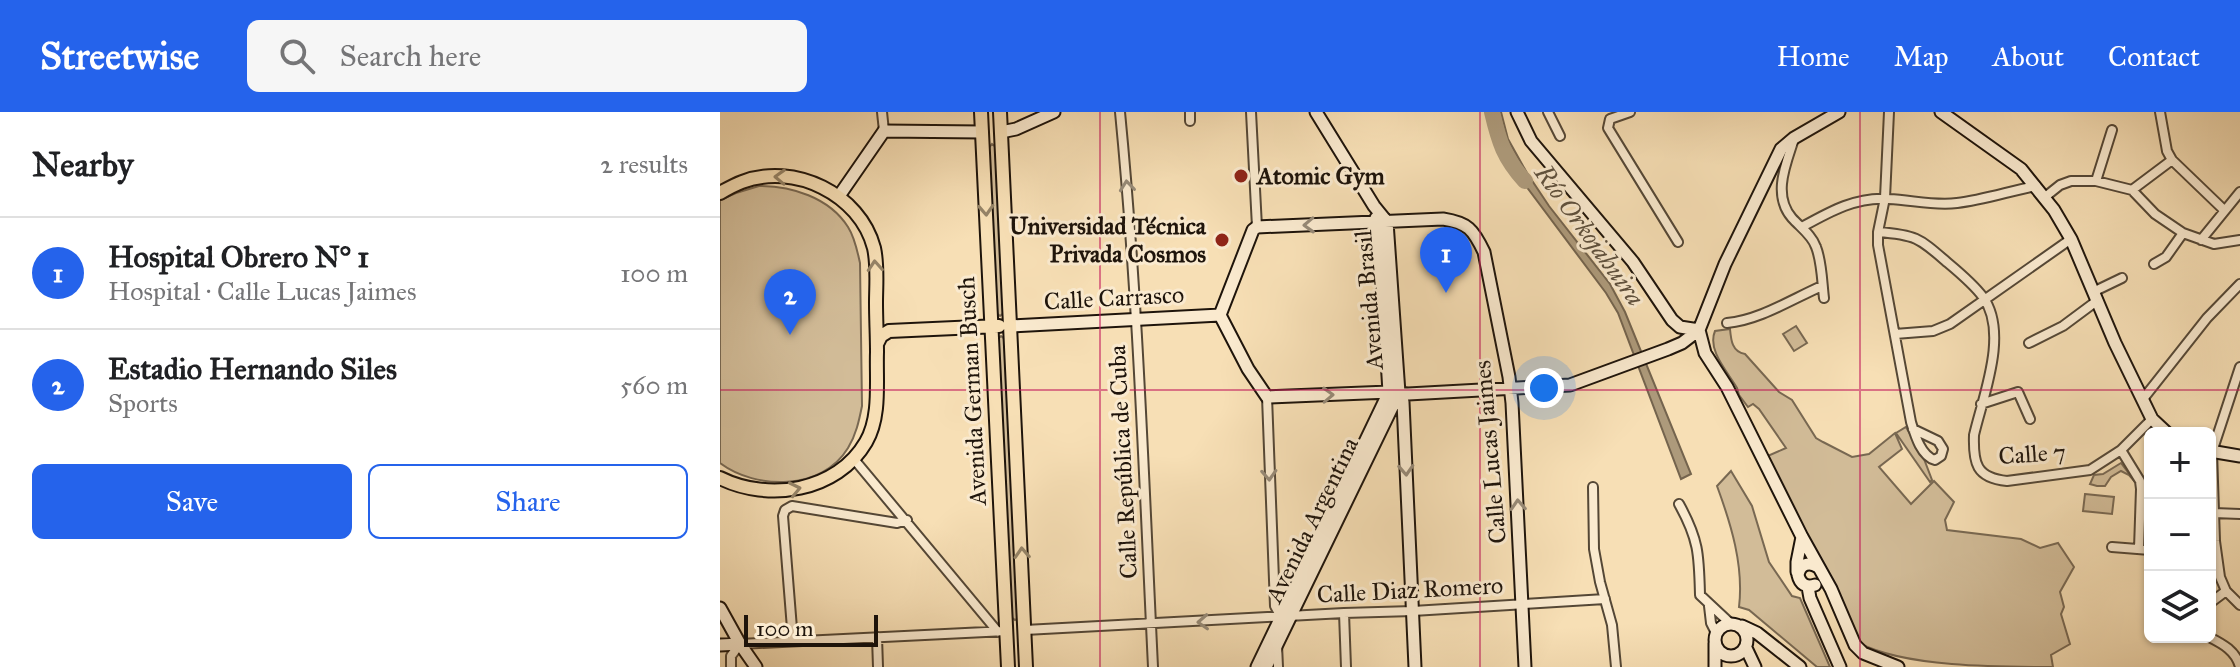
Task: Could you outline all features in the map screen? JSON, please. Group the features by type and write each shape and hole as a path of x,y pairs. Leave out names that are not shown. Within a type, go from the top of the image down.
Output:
{"main road":[{"name":"Avenida German Busch","path":"981,112 1002,631 1008,667"},
{"name":"Avenida German Busch","path":"1000,112 1026,667"},
{"path":"839,196 884,131 1001,132 1016,129 1054,112"},
{"name":"Avenida Brasil","path":"1316,112 1382,222 1394,392 1403,402 1415,667"},
{"path":"1517,112 1531,141 1633,262 1672,320 1677,333 1667,349"},
{"path":"1382,222 1257,227 1253,230 1220,315 1267,397 1408,394 1570,385 1682,343 1699,330 1725,264 1781,149 1839,112"},
{"path":"1941,112 2011,160 2045,197 2071,239 2115,343 2152,419 2161,427"},
{"path":"720,193 744,181 767,177 792,178 816,184 849,204 858,215 873,247 877,344 875,418 866,442 853,458 827,478 795,490 765,491 735,486 720,478"},
{"name":"Calle Lucas Jaimes","path":"1382,222 1443,219 1460,222 1475,233 1484,252 1511,387 1525,667"},
{"name":"Calle Carrasco","path":"1011,326 1220,315"},
{"path":"876,317 889,331"},
{"path":"1672,320 1680,327 1699,330"},
{"path":"877,344 881,336 889,331 1011,326"},
{"path":"1699,330 1705,353 1727,387 1831,589 1855,645 1863,653 1898,667"},
{"path":"1667,349 1705,353"},
{"name":"Avenida Argentina","path":"1257,667 1286,617 1394,392"},
{"path":"2216,453 2240,456"},
{"path":"1802,537 1796,568 1798,575 1808,587 1840,667"},
{"path":"1798,575 1806,564 1815,564 1820,571 1818,583 1808,587"},
{"path":"720,608 756,667"},
{"path":"1735,625 1747,634 1747,646 1755,667"},
{"path":"1715,667 1716,638 1724,626 1735,625 1757,633 1800,667"},
{"path":"1002,631 1025,630"},
{"path":"1716,638 1722,654 1733,662 1747,646 1758,641 1766,642"},
{"name":"Avenida Argentina","path":"1266,667 1273,642"},
{"path":"720,645 740,644"}],"street":[{"path":"882,112 884,131"},
{"name":"Calle República de Cuba","path":"1120,112 1136,319 1153,667"},
{"path":"1251,112 1257,227"},
{"path":"1548,112 1560,136"},
{"path":"1630,112 1610,119 1608,128 1678,242"},
{"path":"1889,112 1885,198 1878,245 1913,429"},
{"path":"2160,112 2167,151 2172,160 2224,210"},
{"path":"2096,181 2112,130"},
{"path":"1794,138 1785,166 1782,200 1787,211 1816,245 1824,298"},
{"path":"2132,190 2172,160"},
{"path":"2045,197 2071,181 2096,181 2132,190 2155,214 2183,233 2219,244 2240,240"},
{"path":"1802,227 1843,206 1861,201 1885,198 1958,203 2036,186"},
{"path":"2201,240 2240,192"},
{"path":"1878,232 1904,234 1919,239 1956,269 1985,299"},
{"path":"2154,264 2166,257 2183,233"},
{"path":"1895,334 1943,328 2071,239"},
{"path":"2029,343 2063,326 2096,295 2122,278"},
{"path":"2143,399 2207,318 2240,284"},
{"path":"1727,323 1759,315 1822,286"},
{"name":"Calle 7","path":"1985,299 1995,334 1974,435 1976,465 1984,475 2007,481 2090,470 2121,450 2152,419"},
{"path":"2216,433 2240,367"},
{"path":"1981,404 2018,392 2030,419"},
{"path":"1267,397 1275,606 1286,617"},
{"path":"2121,450 2140,481 2139,549"},
{"path":"853,458 1002,631"},
{"path":"1593,487 1594,549 1612,625 1616,667"},
{"path":"1679,504 1696,541 1700,595 1709,606 1735,625"},
{"path":"793,641 785,510 792,506 897,523 907,520"},
{"path":"2216,513 2240,514"},
{"path":"2112,547 2144,549"},
{"path":"2216,562 2226,591 2240,605"},
{"path":"2216,598 2226,591"},
{"name":"Calle Diaz Romero","path":"1025,630 1605,599"},
{"path":"1709,606 1716,638"},
{"path":"1344,613 1346,667"},
{"path":"731,667 731,656 740,644 1002,631"},
{"path":"877,637 878,667"},
{"path":"2216,641 2230,649 2240,667"},
{"path":"1273,642 1278,667"}],"shaded area":[{"path":"1492,112 1501,112 1508,139 1527,173 1610,284 1625,312 1691,474 1681,479 1618,313 1511,166 1499,141"},
{"path":"992,144 997,148 1005,312 1000,316 995,312 988,149"},
{"path":"759,186 796,191 831,208 850,231 860,263 862,406 857,428 837,462 806,479 788,482 752,478 720,463 720,200"},
{"path":"1796,326 1807,343 1794,351 1783,334"},
{"path":"1730,329 1735,348 1745,354 1779,392 1792,400 1816,438 1852,457 1869,454 1895,433 1902,449 1879,467 1911,504 1934,481 1954,502 1945,520 1947,530 2021,539 2040,548 2058,543 2074,567 2060,592 2064,607 2061,614 2070,644 2051,655 2053,667 1979,666 1925,661 1878,651 1859,643 1763,458 1786,448 1759,409 1753,404 1748,407 1739,395 1716,353 1715,331"},
{"path":"1001,336 1006,340 1020,617 1015,620 1011,617 997,340"},
{"path":"1906,427 1924,459 1932,480 1930,482 1896,433"},
{"path":"2121,463 2136,483 2121,471 2111,477 2105,486 2090,484 2094,475 2103,474"},
{"path":"1731,471 1752,506 1769,562 1792,596 1800,598 1830,667 1817,667 1749,610 1739,607 1738,561 1717,486"},
{"path":"2085,494 2114,497 2112,514 2083,511"}],"waterway":[{"name":"Río Orkojahuira","path":"1492,112 1503,149 1525,181"}],"place":[{"name":"Atomic Gym","path":"1241,176"},
{"name":"Universidad Técnica Privada Cosmos","path":"1222,240"},
{"name":"Hospital Obrero N° 1","path":"1446,293"},
{"name":"Estadio Hernando Siles","path":"790,335"}]}
